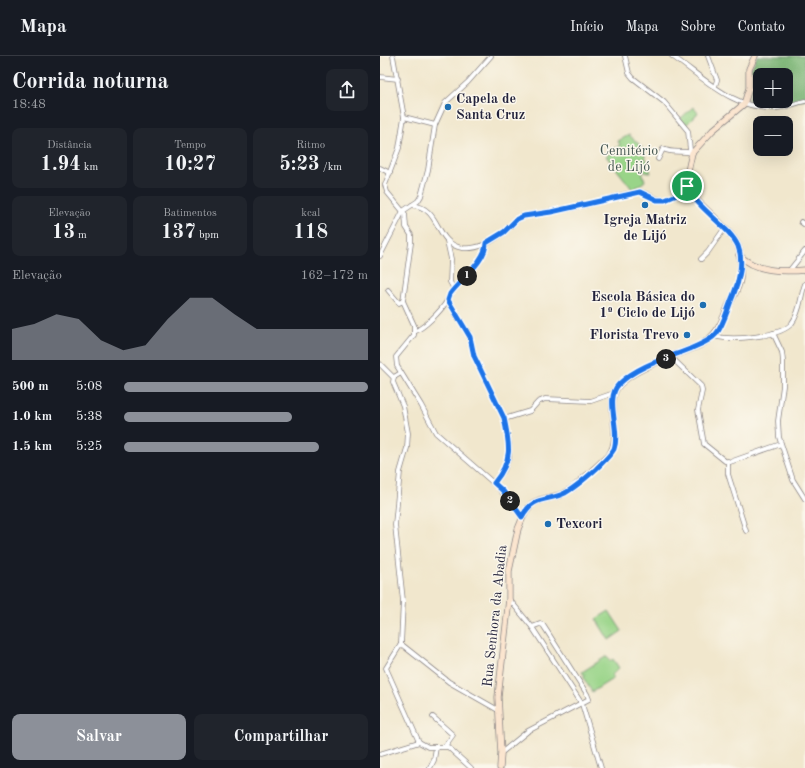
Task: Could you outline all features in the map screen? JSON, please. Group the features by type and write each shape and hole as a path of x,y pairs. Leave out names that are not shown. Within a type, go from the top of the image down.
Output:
{"main road":[{"path":"614,393 619,384 629,377 714,336 739,284 740,255 737,243 691,194 687,186 687,173 692,153 712,130 744,104 749,88 749,69 755,56"},
{"path":"740,255 750,264 760,268 789,271 805,270"},
{"name":"Rua Senhora da Abadia","path":"500,768 501,753 498,710 500,670 509,599 509,571 514,543 525,512 537,501 560,495 573,488 609,455 615,445 614,393"}],"street":[{"path":"393,56 404,117 399,148 385,184 387,192 403,211 406,227 411,235 412,244 403,300 414,325 414,332"},
{"path":"454,289 450,282 451,259 447,241 428,211 423,206 421,196 428,170 435,125 445,102 468,82 491,56"},
{"path":"625,56 629,73 633,78 664,102 688,132 690,150 692,153"},
{"path":"672,56 744,104 760,108 777,108 805,101"},
{"path":"708,56 717,80 715,86"},
{"path":"380,77 398,79"},
{"path":"404,117 435,125"},
{"path":"658,160 663,149 670,153 682,150 692,153"},
{"path":"380,168 390,173"},
{"path":"380,186 385,184"},
{"path":"447,241 461,247 468,248 486,243 504,232 517,219 524,216 551,212 640,192 657,200 665,200 679,194 687,186"},
{"path":"679,194 691,194"},
{"path":"380,256 403,211 421,196"},
{"path":"412,205 423,206"},
{"path":"701,259 708,252 724,229"},
{"path":"486,243 486,247 478,262 468,276 454,289 448,300 431,318 414,332 396,357 397,366 438,436 503,491 522,517"},
{"path":"789,271 805,251"},
{"path":"714,336 738,337 773,333 785,329 792,323 797,313 805,284"},
{"path":"388,290 399,303 403,300"},
{"path":"448,300 470,337 474,356 504,419 509,444 509,457 504,470 494,483"},
{"path":"773,333 782,352 783,361 783,386 778,421 781,444 793,480 805,499"},
{"path":"671,357 701,386 702,391 698,410 704,444 730,462 781,444"},
{"path":"380,364 394,378 393,382 403,406 408,433 407,448 400,472 395,525 403,601 401,644 386,668 419,742 428,747 445,746 471,768"},
{"path":"394,378 401,373"},
{"path":"504,419 530,411 538,402 546,399 591,401 614,393"},
{"path":"728,462 728,474 746,531"},
{"path":"509,599 532,627 582,704 601,768"},
{"path":"501,753 528,731 589,699 544,625 540,624 532,627"},
{"path":"401,644 449,682 498,710"},
{"path":"433,717 453,735 445,746"},
{"path":"380,754 419,742"},
{"path":"430,768 434,760 436,747"}],"green space":[{"path":"757,56 805,56 805,99 793,102 793,68 753,68 753,103 749,100 751,93 751,69"},
{"path":"693,107 698,113 686,125 680,119"},
{"name":"Cemitério de Lijó","path":"629,135 642,147 651,173 642,171 645,181 633,190 606,156 610,153 608,151 610,149 612,151 620,145 618,141"},
{"path":"609,611 622,631 609,640 596,619"},
{"path":"607,656 610,661 613,659 619,668 612,675 614,678 592,692 583,677 585,676 582,672"}],"place":[{"name":"Capela de Santa Cruz","path":"448,107"},
{"name":"Igreja Matriz de Lijó","path":"645,205"},
{"name":"Escola Básica do 1º Ciclo de Lijó","path":"703,305"},
{"name":"Florista Trevo","path":"687,335"},
{"name":"Texcori","path":"548,524"}],"route":[{"path":"687,186 697,201 737,243 739,251 739,284 717,333 710,340 646,367 619,384 615,389 613,398 615,445 613,450 594,471 573,488 564,494 533,503 522,517 503,491 494,483 504,470 509,457 509,444 504,418 474,356 470,337 448,300 450,294 468,276 478,262 486,247 486,243 504,232 517,219 524,216 586,205 629,193 640,192 657,200 665,200 679,194 687,186"}]}
